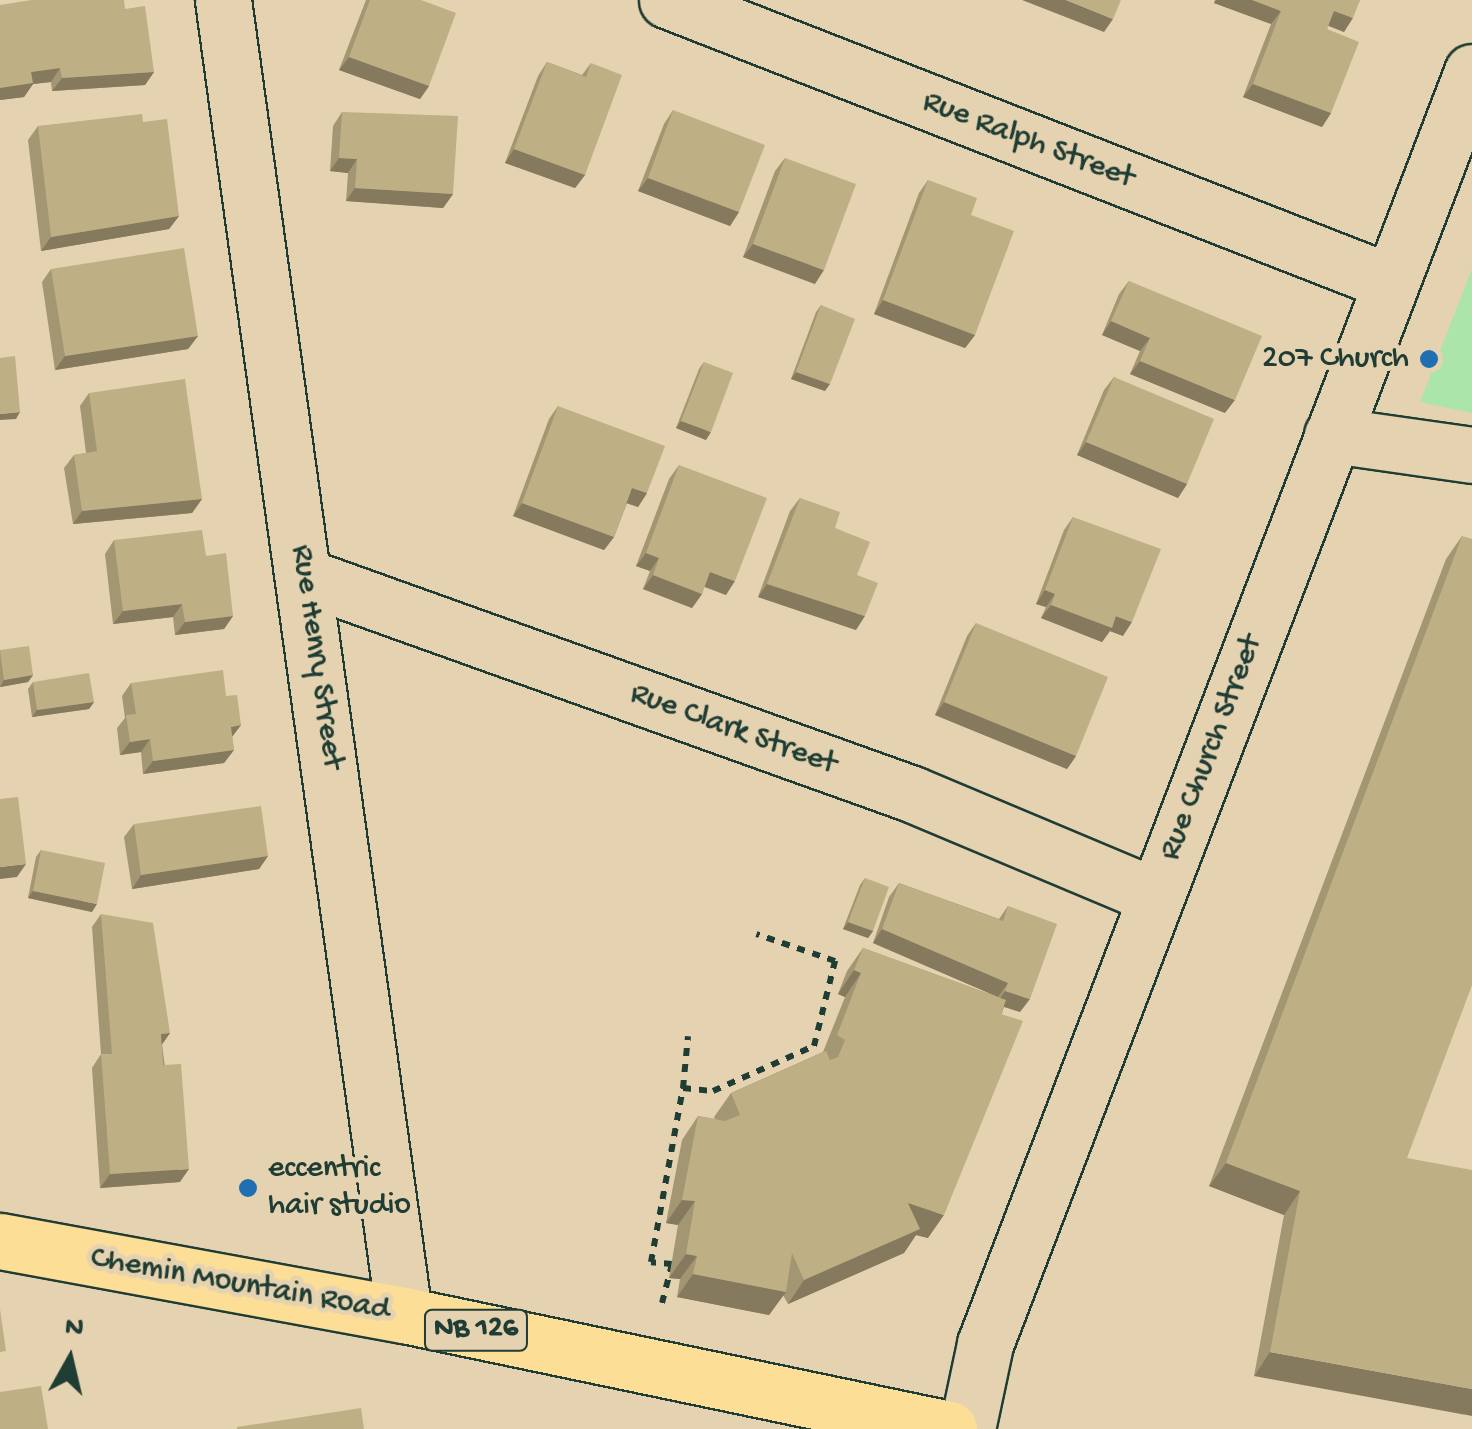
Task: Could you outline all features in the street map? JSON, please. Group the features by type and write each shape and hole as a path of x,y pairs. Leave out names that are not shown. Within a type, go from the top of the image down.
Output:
{"main road":[{"name":"Chemin Mountain Road","path":"0,1241 404,1315 949,1429"}],"street":[{"name":"Rue Henry Street","path":"222,0 306,577 404,1315"},
{"name":"Rue Ralph Street","path":"667,0 1390,282"},
{"name":"Rue Church Street","path":"967,1429 985,1344 1472,72"},
{"path":"1332,435 1472,456"},
{"name":"Rue Clark Street","path":"306,577 912,794 1155,896"}],"path":[{"path":"683,1088 713,1091 814,1046 835,961 756,934"},
{"path":"662,1303 672,1264 651,1262 683,1088 688,1036"}],"green space":[{"path":"1472,269 1472,413 1420,402"}],"building":[{"path":"32,0 124,0 125,9 145,6 154,72 62,78 60,68 31,72 33,83 0,88 0,5"},
{"path":"370,0 421,0 456,13 429,86 349,57"},
{"path":"1066,0 1121,0 1113,19"},
{"path":"1252,0 1360,0 1353,18 1334,11 1327,29 1359,42 1331,113 1253,84 1281,11"},
{"path":"547,62 586,77 591,63 622,75 585,175 514,149"},
{"path":"673,110 765,145 739,212 648,178"},
{"path":"342,112 458,116 453,194 355,188 357,159 339,158"},
{"path":"142,114 143,122 167,119 179,216 51,237 38,126"},
{"path":"785,158 856,184 824,270 753,244"},
{"path":"928,180 977,198 971,215 1014,231 975,335 883,300"},
{"path":"184,248 198,336 65,356 51,269"},
{"path":"1129,281 1262,336 1235,400 1140,361 1150,338 1111,321"},
{"path":"821,305 855,319 830,384 796,372"},
{"path":"15,356 20,412 0,414 0,358"},
{"path":"704,362 733,373 711,432 681,421"},
{"path":"1114,377 1214,419 1187,484 1086,442"},
{"path":"185,379 202,499 82,511 74,455 97,451 89,393"},
{"path":"558,406 665,446 647,493 632,488 614,537 522,503"},
{"path":"679,465 767,498 735,581 710,572 702,594 653,575 659,558 646,553"},
{"path":"800,498 840,512 835,528 870,542 857,575 878,583 865,616 767,584"},
{"path":"1073,517 1161,549 1132,622 1116,616 1112,628 1051,605 1055,594 1045,590"},
{"path":"202,530 206,556 226,553 233,616 185,622 182,604 123,611 114,540"},
{"path":"1462,536 1472,539 1472,985 1407,1158 1472,1170 1472,1389 1270,1352 1300,1191 1226,1163"},
{"path":"976,623 1108,677 1076,756 944,702"},
{"path":"29,646 33,675 4,680 0,650"},
{"path":"223,670 226,696 237,695 241,725 231,727 234,750 153,761 150,739 130,742 126,715 136,714 131,683"},
{"path":"89,673 94,702 37,710 33,682"},
{"path":"18,797 26,864 0,867 0,799"},
{"path":"261,806 268,856 141,875 134,824"},
{"path":"41,850 105,863 97,904 33,891"},
{"path":"865,878 889,887 873,931 848,922"},
{"path":"899,883 1003,921 1008,906 1057,924 1030,999 1005,991 1008,983 882,929"},
{"path":"101,914 153,923 170,1033 161,1034 163,1065 181,1064 189,1169 110,1174 101,1054 112,1054"},
{"path":"863,948 1006,1000 1001,1014 1023,1021 944,1215 908,1203 920,1229 804,1280 792,1253 786,1292 693,1274 697,1256 686,1254 695,1201 682,1200 698,1116 725,1121 740,1115 731,1093 826,1051 830,1060 838,1057 845,1040 837,1035 861,973 854,970"},
{"path":"0,1309 6,1351 0,1352"},
{"path":"41,1386 48,1429 0,1429 0,1392"},
{"path":"361,1408 364,1429 237,1429 237,1427"}],"place":[{"name":"207 Church","path":"1429,359"},
{"name":"eccentric hair studio","path":"248,1188"}]}
